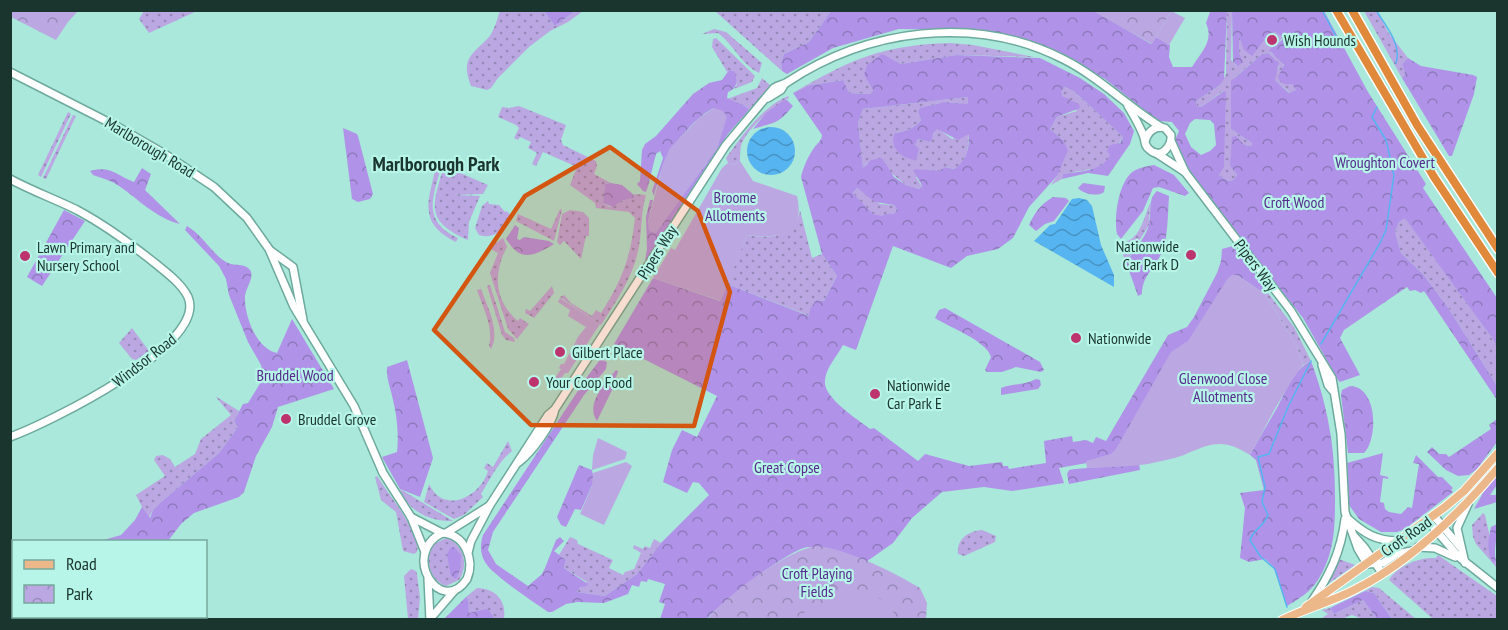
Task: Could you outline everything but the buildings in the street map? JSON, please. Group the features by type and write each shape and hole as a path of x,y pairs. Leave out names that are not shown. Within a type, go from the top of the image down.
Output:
{"highway":[{"path":"1336,10 1428,168 1497,273"},
{"path":"1352,10 1417,124 1497,249"}],"main road":[{"name":"Pipers Way","path":"468,553 471,541 490,505 726,145 778,86 784,85 812,66 845,51 873,42 922,33 966,34 1018,42 1052,54 1092,76 1161,127"},
{"name":"Marlborough Road","path":"10,72 144,141 190,170 234,204 253,225 269,249 294,307 354,406 388,483 411,517 425,552"},
{"name":"Pipers Way","path":"1127,104 1138,123 1145,142"},
{"path":"1161,127 1169,131 1171,141 1165,150 1156,153 1149,150 1145,142 1149,132 1161,127"},
{"name":"Pipers Way","path":"1171,141 1185,172 1291,311 1332,378 1332,390 1340,428 1346,517 1358,549 1382,573"},
{"name":"Pipers Way","path":"1156,153 1185,172"},
{"name":"Windsor Road","path":"10,179 82,213 133,245 181,287 189,299 190,307 187,322 179,333 124,378 73,410 10,437"},
{"name":"Marlborough Road","path":"269,249 286,263"},
{"path":"286,263 291,265 294,272 288,278 280,274 280,267 286,263"},
{"name":"Marlborough Road","path":"294,272 303,320"},
{"name":"Croft Road","path":"1305,608 1431,518 1464,491 1497,453"},
{"name":"Croft Road","path":"1282,620 1305,608 1345,595 1382,573 1440,529 1497,468"},
{"path":"1465,563 1457,525 1474,495"},
{"name":"Pipers Way","path":"444,533 490,505"},
{"name":"Marlborough Road","path":"411,517 444,533"},
{"path":"1346,517 1368,536 1399,542"},
{"path":"1312,601 1335,563 1343,538 1346,517"},
{"path":"1431,518 1465,563"},
{"path":"1440,529 1462,549"},
{"path":"444,533 459,540 468,553 469,576 430,619 425,552 432,540 444,533"},
{"path":"1372,562 1383,563 1396,554 1430,547 1442,550 1465,563 1497,588"},
{"path":"428,579 440,589 456,590"}],"highlighted area":[{"path":"610,147 698,211 730,292 694,426 531,425 434,330 525,196"}],"green space":[{"name":"Croft Wood","path":"1093,10 1151,44 1156,37 1170,45 1169,57 1173,67 1192,67 1208,41 1206,23 1210,12 1207,11 1227,11 1224,79 1220,85 1196,101 1197,107 1201,107 1224,91 1226,92 1224,167 1219,175 1229,181 1237,175 1230,166 1232,137 1236,136 1244,144 1252,146 1252,143 1231,129 1231,81 1262,54 1268,53 1279,63 1275,80 1289,93 1296,90 1292,84 1284,84 1278,77 1284,65 1269,50 1282,40 1282,36 1275,32 1268,35 1252,56 1244,50 1239,36 1239,53 1243,62 1238,66 1233,62 1232,11 1324,11 1368,92 1426,184 1423,188 1497,298 1497,345 1405,218 1399,222 1395,232 1401,253 1423,274 1449,309 1497,386 1497,400 1424,291 1421,293 1415,290 1410,291 1407,287 1344,330 1340,338 1360,375 1340,382 1303,318 1208,198 1183,161 1175,140 1179,131 1172,122 1158,121 1105,79 1047,47 978,30 899,29 833,48 787,74 782,71 781,63 784,54 809,42 831,11","holes":["1195,119 1210,120 1214,124 1216,145 1201,155 1191,147 1185,134 1190,123"]},
{"path":"10,11 78,11 56,40 11,17"},
{"path":"144,11 197,11 149,33 139,19"},
{"path":"500,11 544,11 555,26 575,11 583,11 529,47 491,88 487,90 471,86 467,69 470,57 491,34"},
{"path":"544,11 575,11 555,26"},
{"path":"715,11 831,11 809,42 784,54 781,63 782,71"},
{"path":"1093,11 1171,11 1152,44"},
{"path":"1171,11 1185,18 1169,45 1156,37"},
{"path":"1227,11 1232,11 1231,60 1236,65 1239,55 1238,36 1242,44 1265,40 1268,35 1275,32 1281,34 1282,38 1271,53 1279,58 1285,68 1281,71 1296,90 1290,93 1275,80 1275,73 1279,67 1276,60 1268,53 1262,54 1234,78 1231,129 1252,143 1252,146 1244,144 1239,139 1230,166 1237,175 1229,181 1219,175 1221,171 1223,91 1201,107 1197,107 1196,101 1220,85 1226,74"},
{"path":"1364,11 1378,12 1388,32 1408,58 1402,64 1405,74 1402,78"},
{"path":"714,29 726,32 762,63 759,73 748,65 718,33 702,34"},
{"path":"716,38 755,76 752,82 734,89 737,85 712,47 713,39"},
{"path":"950,43 973,45 1034,57 956,55 901,64 882,55 874,92 870,94 849,93 842,80 810,85 793,93 832,71 868,56 905,47"},
{"name":"Great Copse","path":"882,54 901,64 956,55 1040,58 1080,78 1104,94 1124,113 1134,131 1130,144 1108,176 1088,173 1062,179 1063,174 1090,170 1102,165 1110,155 1107,151 1110,145 1120,143 1123,137 1075,92 1065,87 1061,91 1062,96 1079,104 1080,108 1057,117 1050,129 1063,140 1068,150 1057,176 1029,207 1013,238 998,249 967,256 951,268 893,246 856,350 843,345 827,371 825,380 829,393 849,414 870,429 874,428 918,461 925,454 969,466 1002,462 1003,466 1008,466 1009,469 1046,463 1044,441 1072,436 1073,442 1086,440 1093,443 1096,437 1106,441 1168,335 1187,327 1194,317 1217,273 1222,249 1233,246 1256,274 1265,294 1237,275 1120,457 1059,468 1064,483 1012,491 984,487 942,492 912,518 893,543 866,562 830,549 808,547 799,550 755,578 707,619 660,619 665,604 659,602 665,584 648,579 647,582 641,581 639,587 632,585 628,594 604,603 577,602 548,612 504,581 489,567 481,552 483,535 587,377 602,360 607,362 606,369 584,395 493,532 488,550 496,564 528,586 542,574 556,540 560,537 564,541 554,551 566,560 564,568 588,584 580,587 577,592 605,596 637,574 661,543 709,495 699,483 693,482 687,493 663,482 672,450 682,430 697,437 717,396 614,344 653,278 720,301 727,284 809,316 810,309 816,300 824,301 837,276 822,254 801,177 808,158 822,135 793,93 810,85 843,80 849,93 870,94 874,91 864,75 867,65","holes":["968,97 968,104 944,102 920,108 919,123 910,129 895,133 893,138 893,143 901,155 916,160 919,149 915,145 918,139 929,142 937,129 958,140 969,134 966,154 962,162 954,169 945,167 939,171 914,169 922,187 920,189 906,185 894,177 882,158 871,160 863,168 858,123 863,109","857,188 875,202 894,205 897,209 894,214 882,216 873,214 853,193"]},
{"name":"Wroughton Covert","path":"1408,58 1421,66 1477,77 1474,94 1452,156 1449,156 1402,78 1405,74 1402,64"},
{"path":"729,70 735,72 736,82 734,89 728,92 727,98 749,110 728,134 645,260 646,217 650,200 653,200 648,222 687,188 707,163 714,108 697,120 670,152 662,168 654,196 652,191 663,158 660,151 656,154 646,192 643,191 637,184 640,181 642,150 645,144 656,136 693,94 709,83 722,80"},
{"path":"762,78 771,86 749,110 727,99 757,88"},
{"path":"1065,87 1075,92 1123,137 1107,161 1097,168 1063,174 1062,179 1051,185 1057,176 1063,140 1050,129 1057,117 1077,111 1062,96 1060,91"},
{"path":"788,96 789,98 776,106 748,133 741,146 740,161 734,165 728,163 726,158 753,123 770,107"},
{"path":"968,97 969,105 942,103 924,108 918,112 921,120 916,125 906,131 895,133 915,145 918,139 929,142 937,128 952,139 969,133 968,149 959,166 954,169 946,167 939,171 923,171 916,177 921,189 906,185 890,172 867,163 863,169 858,123 863,109"},
{"path":"784,100 793,106 783,117 753,129 766,113"},
{"path":"519,106 566,125 561,140 563,145 596,161 594,174 611,183 605,184 603,203 610,207 632,198 635,194 646,195 637,257 624,287 601,325 560,297 564,295 571,303 592,316 596,310 601,313 615,290 624,268 635,218 629,212 596,208 595,203 570,185 577,167 543,152 536,166 532,164 537,153 528,148 531,142 520,137 518,140 514,138 519,128 498,117 502,107"},
{"path":"714,108 723,111 727,117 717,149 656,233 649,231 648,222 663,164 670,148 699,118"},
{"path":"68,112 71,114 41,177 38,175"},
{"path":"73,115 76,116 46,179 43,178"},
{"path":"343,128 358,136 373,194 370,199 358,202 352,199"},
{"name":"Broome Allotments","path":"740,161 753,181 797,196 799,209 793,227 779,235 747,235 721,301 653,278 671,248 675,250 722,168 728,163 734,165"},
{"path":"439,165 442,165 433,197 434,216 446,231 458,238 456,242 435,227 429,214 429,198"},
{"path":"1154,165 1174,175 1189,193 1185,196 1159,187 1153,188 1143,211 1121,239 1117,234 1116,219 1123,185 1133,171"},
{"path":"444,166 488,185 483,194 454,195 480,196 469,222 468,240 444,226 435,211"},
{"path":"142,168 151,174 145,190 180,224 155,213 116,184 93,175 90,171 109,170 134,182"},
{"path":"1083,183 1105,186 1104,192 1094,195 1083,192 1078,188"},
{"path":"605,184 622,185 634,195 633,198 621,201 613,207 603,203"},
{"path":"857,188 880,204 894,205 897,209 894,214 885,214 882,217 872,214 853,193"},
{"path":"1157,191 1169,196 1164,247 1144,282 1142,294 1138,296 1126,262 1143,239 1150,220 1151,202"},
{"path":"1053,197 1066,198 1069,201 1054,221 1036,231 1029,225 1031,220 1036,212"},
{"path":"488,201 489,204 499,205 511,216 499,232 484,236 479,235 475,228 482,206"},
{"path":"1150,203 1149,225 1126,262 1118,243 1131,240 1136,235"},
{"path":"560,209 562,210 554,241 516,221 518,214 551,229"},
{"path":"64,210 85,221 42,286 27,277"},
{"path":"570,210 583,212 589,218 589,236 586,236 581,259 564,241 560,245 557,242 562,214"},
{"path":"800,210 812,258 822,254 837,276 824,301 816,300 810,316 727,284 747,235 765,237 781,234 793,226"},
{"path":"1405,217 1497,345 1497,386 1449,309 1423,274 1401,253 1395,232 1399,222"},
{"path":"515,225 519,228 517,239 524,237 554,244 530,255 520,254 506,239"},
{"name":"Bruddel Wood","path":"187,226 193,230 223,260 245,266 250,270 251,279 245,296 245,304 249,321 263,345 277,353 292,319 334,389 278,407 272,427 256,456 244,492 239,497 194,513 181,524 169,540 104,540 121,535 135,520 142,507 150,518 153,510 161,502 219,453 238,427 234,421 243,404 248,403 264,377 261,365 248,342 229,295 226,279 219,266 185,230"},
{"path":"503,238 507,247 499,266 500,295 504,305 518,321 520,318 529,324 517,339 508,329 490,273 498,253 489,248"},
{"name":"Glenwood Close Allotments","path":"1232,275 1237,275 1265,294 1297,347 1303,365 1281,397 1250,455 1232,446 1217,444 1148,464 1087,468 1086,461 1111,454 1116,449 1171,352 1188,341"},
{"path":"490,285 505,332 514,338 515,342 506,340 502,335 487,286"},
{"path":"1262,285 1294,327 1311,361 1303,365 1297,347 1265,294"},
{"path":"552,286 554,293 534,318 525,313 526,309 530,311"},
{"path":"481,289 494,327 494,342 491,349 489,325 477,290"},
{"path":"560,298 600,324 568,373 565,373 559,381 555,378 561,369 559,368 561,364 564,364 586,327 568,316 570,310 558,302"},
{"path":"945,308 1040,362 1044,370 1041,372 1016,367 1002,372 987,372 985,370 991,357 988,351 975,340 935,318 939,310"},
{"path":"132,328 149,351 136,360 132,359 119,343"},
{"path":"407,360 433,458 420,497 400,489 382,457 397,452 398,446 397,419 387,367"},
{"path":"1311,361 1322,395 1332,444 1335,478 1334,529 1328,560 1318,580 1304,595 1287,606 1273,566 1265,559 1249,562 1240,558 1245,508 1240,493 1264,490 1256,460 1250,455 1291,380"},
{"path":"616,370 618,371 613,388 597,421 593,408 595,401 602,387"},
{"path":"1040,380 1041,385 1038,389 1001,395 1001,388"},
{"path":"1350,386 1366,395 1373,415 1372,437 1364,453 1348,453 1341,395 1342,390"},
{"path":"215,396 239,411 234,421 238,427 219,453 161,502 148,519 136,495 165,476 154,460 156,456 163,455 170,459 175,467 195,454 201,439 231,415"},
{"path":"1497,419 1497,442 1477,469 1469,475 1458,476 1446,470 1427,452 1432,447 1439,454 1446,454 1449,457 1491,429 1489,425"},
{"path":"598,438 627,452 625,459 592,470"},
{"path":"508,441 512,451 495,471 481,494 483,497 464,515 454,519 424,502 429,484 436,494 444,499 452,501 470,495 484,480 488,471 484,468 487,463 493,467"},
{"path":"1383,453 1380,475 1388,479 1383,478 1380,502 1384,503 1385,509 1389,512 1401,514 1408,507 1412,508 1419,464 1413,463 1416,455 1453,488 1451,490 1453,492 1405,529 1397,532 1381,532 1359,519 1349,505 1347,463"},
{"path":"626,462 632,466 604,525 580,514 592,486 593,473"},
{"path":"1139,464 1140,470 1069,484 1067,474 1069,470"},
{"path":"579,465 592,470 594,481 581,510 575,509 566,527 561,525 557,517"},
{"path":"1497,473 1497,485 1490,495 1497,495 1497,502 1474,509 1487,486"},
{"path":"377,476 403,514 414,535 417,552 414,554 403,551 396,512 381,500 375,477"},
{"path":"400,489 453,521 436,520 421,514 408,503"},
{"path":"1483,513 1497,568 1476,544 1473,537 1472,525"},
{"path":"1497,524 1496,561 1493,563 1488,550 1488,541 1491,527"},
{"path":"982,530 996,536 995,542 964,556 958,554 959,544 964,537"},
{"path":"570,537 577,540 578,544 613,560 609,568 623,575 634,569 641,553 633,548 634,545 643,549 645,546 650,548 654,539 661,543 637,574 605,596 577,592 580,586 584,586 587,582 564,568 566,560 559,555"},
{"path":"446,538 461,550 464,568 459,580 446,586 432,574 429,556 434,544"},
{"name":"Croft Playing Fields","path":"816,546 855,556 920,588 927,603 926,619 707,620 742,587 773,565"},
{"path":"454,547 461,555 460,570 456,579 451,576 447,555 450,548"},
{"path":"1438,555 1497,596 1497,619 1433,619 1389,580 1404,566 1423,559 1436,558"},
{"path":"1339,559 1355,565 1329,583 1328,581"},
{"path":"411,569 417,574 420,598 418,619 408,619 404,576"},
{"path":"1372,587 1379,588 1416,619 1392,619 1374,593 1365,591"},
{"path":"477,588 490,590 499,597 504,607 504,619 493,619 492,613 469,613 466,597"},
{"path":"1365,591 1374,593 1392,619 1377,619 1363,600 1334,614 1330,608"},
{"path":"862,594 884,601 896,619 806,619 804,612 818,605"},
{"path":"466,597 469,613 487,609 493,615 493,619 444,619"},
{"path":"1363,600 1377,619 1362,619 1352,615 1342,619 1319,620 1328,614 1322,610 1330,608 1334,614"}],"water":[{"path":"766,127 776,127 791,137 795,151 794,160 785,171 776,175 766,175 751,165 747,156 747,146 757,131"},
{"path":"1072,199 1087,200 1092,206 1101,245 1114,275 1114,287 1034,241 1050,225 1055,224"}],"waterway":[{"path":"1322,10 1338,40"},
{"path":"1376,10 1395,42 1396,63"},
{"path":"1321,344 1386,230 1394,175 1386,140 1372,117 1377,107"},
{"path":"1287,607 1275,569 1260,556 1250,540 1268,515 1262,502 1265,487 1258,457 1269,454 1288,407 1311,361"}],"place":[{"name":"Wish Hounds","path":"1272,40"},
{"name":"Nationwide Car Park D","path":"1191,255"},
{"name":"Lawn Primary and Nursery School","path":"25,256"},
{"name":"Nationwide","path":"1076,338"},
{"name":"Gilbert Place","path":"560,352"},
{"name":"Your Coop Food","path":"534,382"},
{"name":"Nationwide Car Park E","path":"875,394"},
{"name":"Bruddel Grove","path":"286,419"}],"district":[{"name":"Marlborough Park","path":"436,164"}]}
